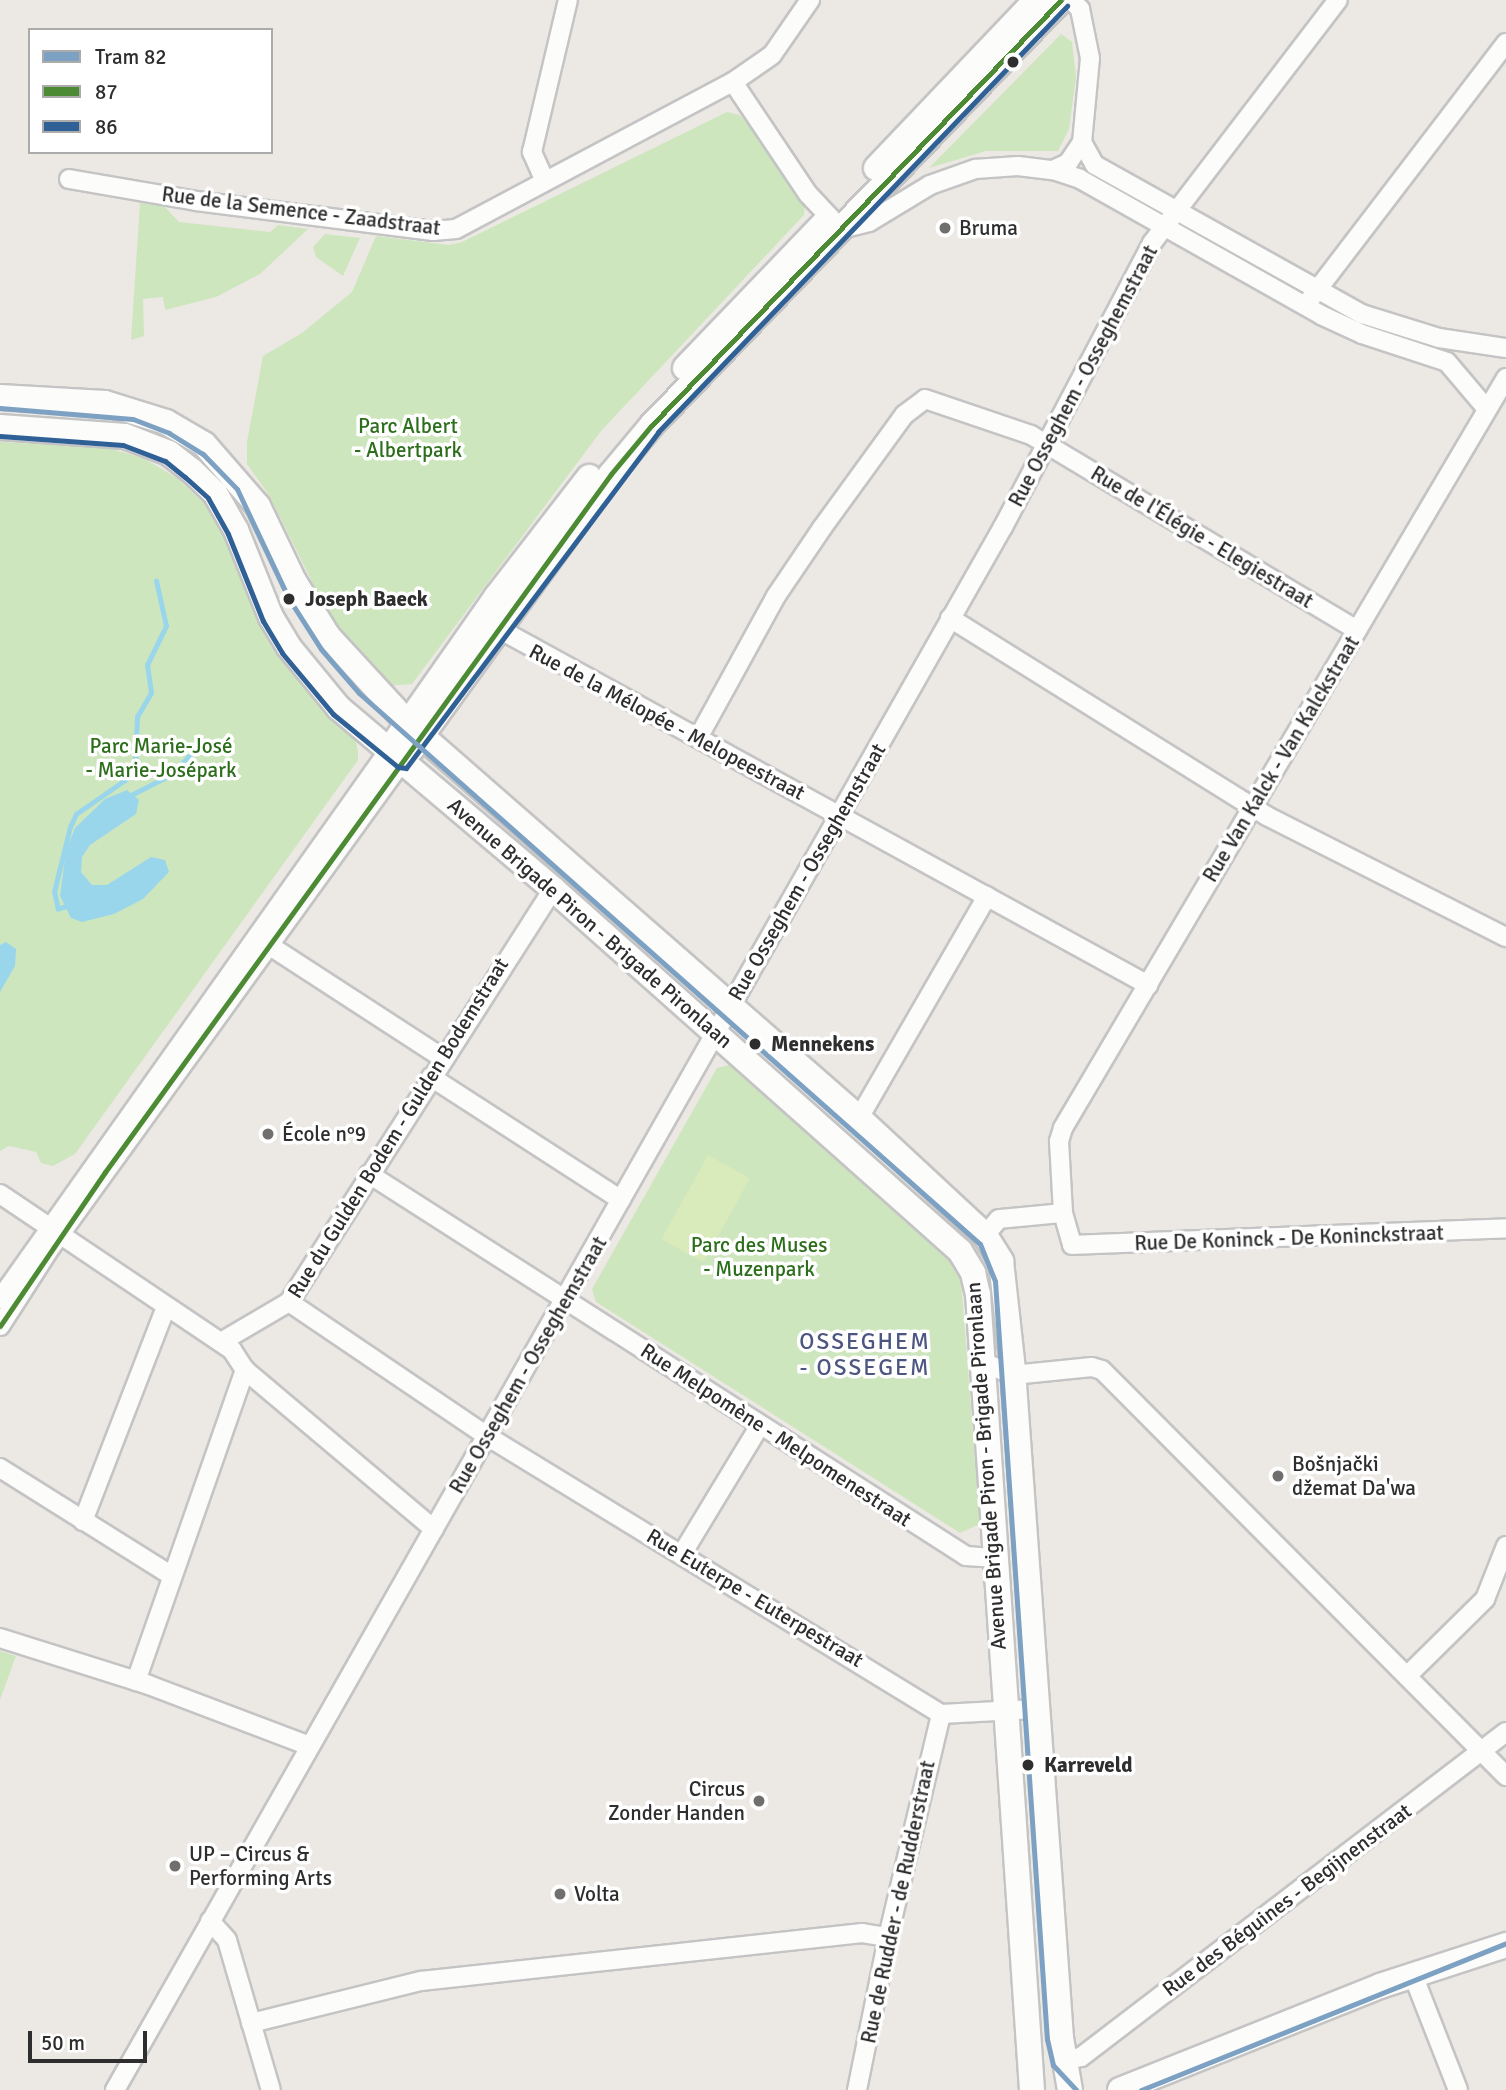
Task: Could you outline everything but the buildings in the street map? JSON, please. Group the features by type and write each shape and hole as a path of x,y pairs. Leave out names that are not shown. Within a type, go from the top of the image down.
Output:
{"street":[{"path":"544,179 532,152 568,0"},
{"name":"Rue de la Semence - Zaadstraat","path":"69,179 196,201 433,231 456,229 544,179 733,82 772,55 810,0"},
{"path":"835,224 1036,0"},
{"path":"0,1299 54,1232 489,624 703,360 835,224 1061,0"},
{"path":"1053,170 1068,163 1082,142 1090,58 1080,9 1071,0"},
{"name":"Rue Osseghem - Osseghemstraat","path":"115,2090 840,815 1047,444 1163,229 1338,0"},
{"path":"1306,307 1506,43"},
{"path":"733,82 835,224"},
{"path":"1082,142 1095,165 1316,291 1398,327 1506,348"},
{"path":"835,224 869,222 930,186 975,169 1018,166 1053,170 1080,179 1163,229 1306,307 1362,334 1447,362 1486,408"},
{"name":"Rue Van Kalck - Van Kalckstraat","path":"1063,1213 1059,1141 1063,1128 1506,377"},
{"name":"Avenue Brigade Piron - Brigade Pironlaan","path":"0,397 105,403 166,422 204,444 258,506 294,581 328,636 414,729 859,1118 988,1239 1001,1261 1007,1294 1035,1709 1063,2060 1070,2090"},
{"name":"Rue de l'Élégie - Elegiestraat","path":"698,738 776,596 913,404 938,400 1047,444 1357,630"},
{"name":"Avenue Brigade Piron - Brigade Pironlaan","path":"0,427 125,436 169,453 191,470 215,493 236,530 271,617 289,647 339,708 553,889 960,1251 973,1273 981,1361 1003,1711 1032,2090"},
{"path":"950,618 1252,807 1506,937"},
{"name":"Rue de la Mélopée - Melopeestraat","path":"489,624 1148,985"},
{"name":"Rue du Gulden Bodem - Gulden Bodemstraat","path":"221,1342 289,1302 553,889"},
{"path":"859,1118 987,896"},
{"path":"263,942 443,1058"},
{"path":"431,1077 621,1200"},
{"name":"Rue Melpomène - Melpomenestraat","path":"369,1174 965,1556 993,1559"},
{"path":"0,1194 221,1342 245,1370 434,1530"},
{"path":"973,1273 999,1219 1063,1213"},
{"name":"Rue De Koninck - De Koninckstraat","path":"1063,1213 1072,1245 1506,1228"},
{"path":"0,1326 54,1232"},
{"name":"Rue Euterpe - Euterpestraat","path":"289,1302 487,1437 682,1553 941,1714"},
{"path":"83,1521 166,1307"},
{"path":"981,1361 1013,1375 1092,1367 1102,1370 1506,1776"},
{"path":"136,1681 245,1370"},
{"path":"682,1553 760,1425"},
{"path":"0,1468 172,1576"},
{"path":"1407,1676 1485,1600 1506,1546"},
{"path":"0,1638 136,1681 310,1746"},
{"path":"941,1714 1035,1709"},
{"name":"Rue de Rudder - de Rudderstraat","path":"857,2090 888,1937 941,1714"},
{"name":"Rue des Béguines - Begijnenstraat","path":"1063,2060 1081,2057 1506,1732"},
{"path":"210,1921 224,1933 271,2090"},
{"path":"251,2023 421,1981 862,1933 888,1937"},
{"path":"1120,2090 1506,1945"},
{"path":"1164,2090 1415,1981 1506,1956"},
{"path":"1415,1981 1458,2090"}],"green space":[{"path":"1061,34 1072,42 1076,77 1069,129 1058,151 986,151 929,168"},
{"name":"Parc Albert - Albertpark","path":"727,112 740,115 759,137 805,201 804,215 601,431 412,684 386,686 329,616 269,495 247,464 247,442 263,356 302,333 352,292 376,236 449,245 462,242"},
{"path":"140,203 164,206 179,222 270,232 278,225 308,229 260,274 216,297 165,310 163,297 143,299 144,336 131,340"},
{"path":"325,234 360,238 343,276 316,257 313,247"},
{"name":"Parc Marie-José - Marie-Josépark","path":"0,442 108,448 143,458 177,478 210,509 355,736 358,753 358,760 75,1154 53,1166 41,1163 36,1152 9,1146 0,1151"},
{"name":"Parc des Muses - Muzenpark","path":"730,1065 960,1268 980,1524 960,1533 596,1302 592,1289 717,1068"},
{"path":"708,1155 750,1178 703,1262 661,1239"},
{"path":"0,1651 16,1656 0,1700"}],"water":[{"path":"127,790 139,800 136,814 90,845 82,857 81,872 92,885 107,885 151,857 165,860 169,872 143,899 114,914 82,922 71,918 60,896 66,851 75,828 105,799"},
{"path":"6,942 16,949 15,966 0,992 0,945"}],"waterway":[{"path":"65,907 58,909 54,892 70,827 76,814 128,778 135,764 137,717 151,693 147,665 166,626 156,581"},
{"path":"175,771 190,755"},
{"path":"133,794 166,777"}],"tram line":[{"name":"82","path":"0,408 133,419 169,433 203,454 237,489 289,599 321,649 359,693 980,1244 995,1281 1047,2039 1053,2065 1076,2090"},
{"name":"82","path":"1141,2090 1506,1943"}],"transit line":[{"name":"87","path":"0,1326 105,1172 611,474 651,426 1061,0"},
{"name":"86","path":"0,436 123,445 165,461 185,477 208,498 228,534 263,621 282,653 333,714 398,767 406,768 658,432 1067,6"}],"place":[{"name":"Bruma","path":"945,228"},
{"name":"Joseph Baeck","path":"289,599"},
{"name":"Mennekens","path":"755,1044"},
{"name":"École n°9","path":"268,1134"},
{"name":"Bošnjački džemat Da'wa","path":"1278,1476"},
{"name":"Karreveld","path":"1028,1765"},
{"name":"Circus Zonder Handen","path":"759,1801"},
{"name":"UP – Circus & Performing Arts","path":"175,1866"},
{"name":"Volta","path":"560,1894"}],"district":[{"name":"OSSEGHEM - OSSEGEM","path":"865,1355"}]}
